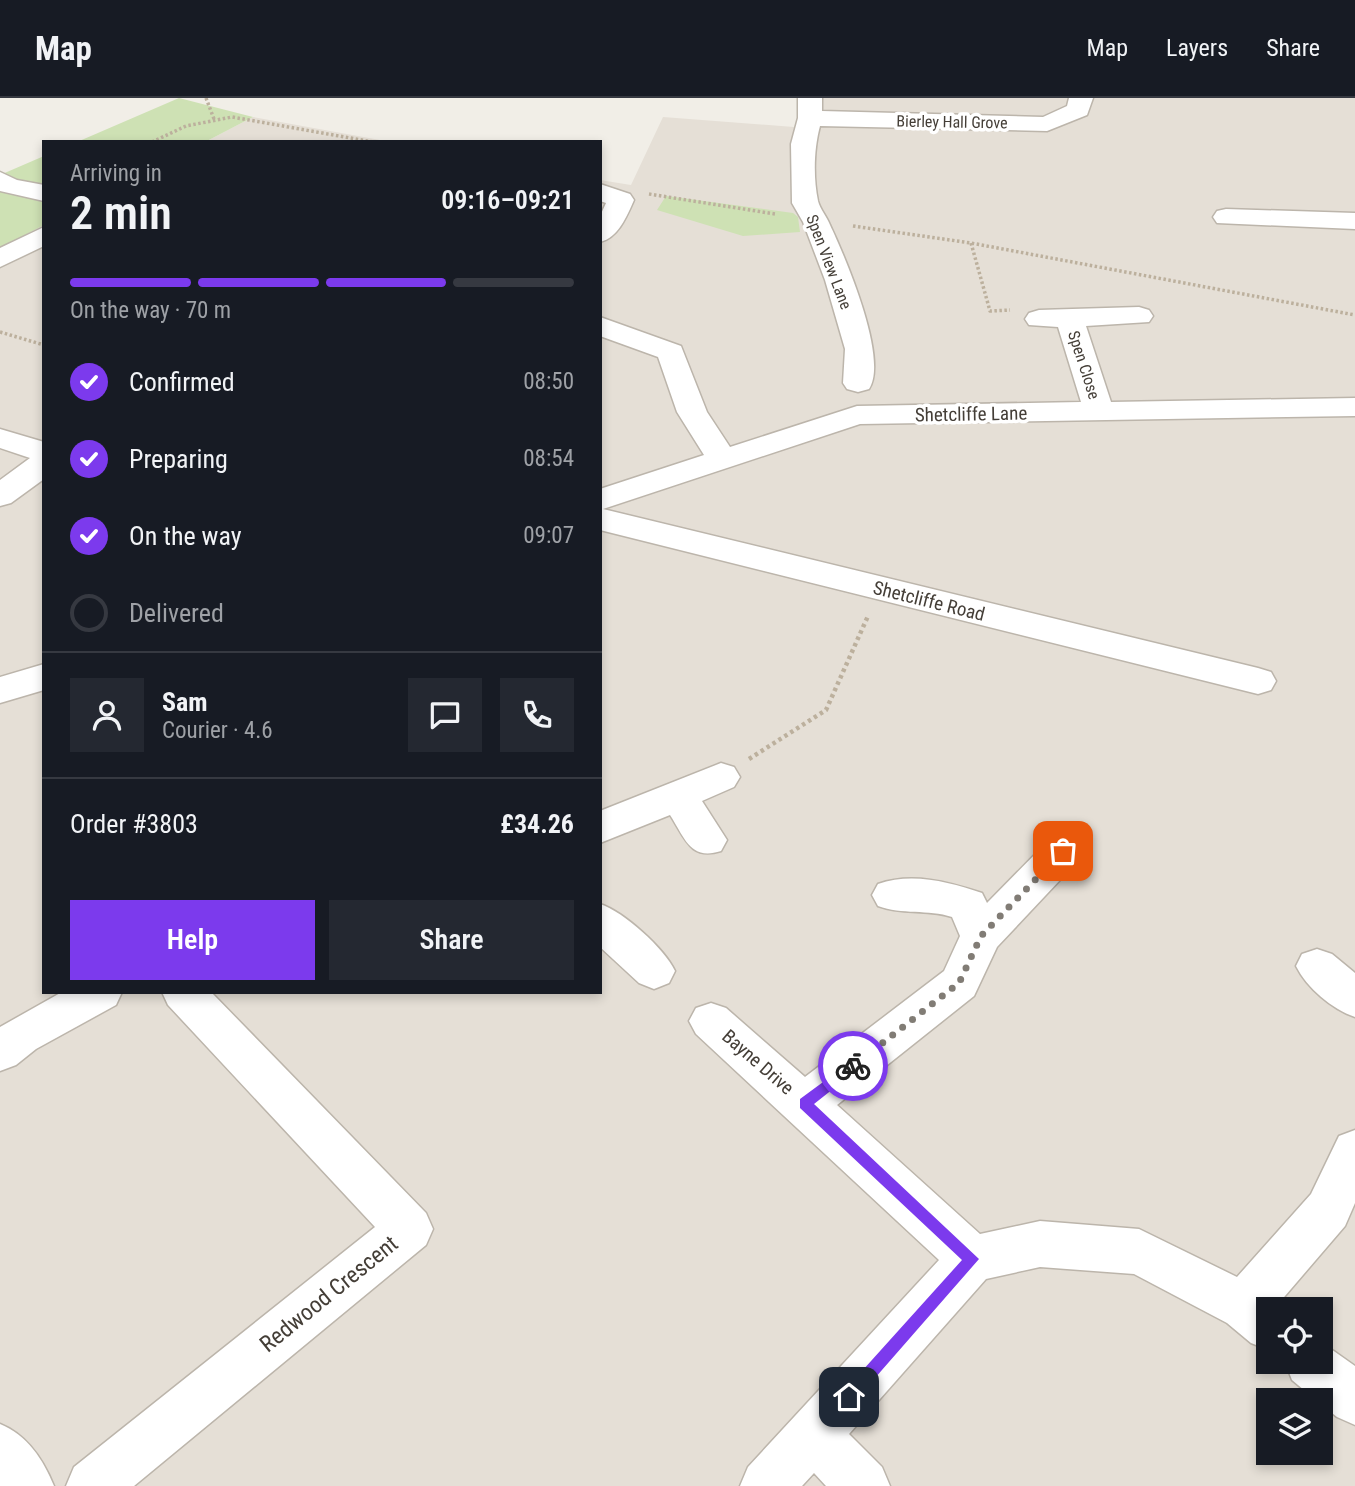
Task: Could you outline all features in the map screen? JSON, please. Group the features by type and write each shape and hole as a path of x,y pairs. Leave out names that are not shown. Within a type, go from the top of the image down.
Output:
{"street":[{"name":"Bierley Hall Grove","path":"810,108 1047,124 1079,110 1081,98"},
{"name":"Spen View Lane","path":"810,108 803,144 805,203 839,280 860,349 858,383"},
{"path":"0,180 9,186 42,193"},
{"path":"602,193 621,200 602,231"},
{"path":"1226,217 1355,221"},
{"path":"1241,242 1284,229 1355,230"},
{"path":"0,259 42,236"},
{"name":"Spen Close","path":"1039,319 1139,316"},
{"name":"Spen Close","path":"1069,318 1100,412"},
{"path":"602,327 671,352 692,412 722,459"},
{"name":"Shetcliffe Lane","path":"602,499 857,415 1355,407"},
{"path":"0,439 42,451"},
{"path":"0,496 42,464"},
{"name":"Shetcliffe Road","path":"602,520 1259,682"},
{"path":"0,690 42,678"},
{"path":"602,827 720,777"},
{"path":"678,796 707,840"},
{"name":"Bayne Drive","path":"804,1104 959,983 981,936 1063,851"},
{"path":"892,895 937,896 968,905 981,936"},
{"path":"602,923 654,971"},
{"path":"1317,966 1355,999"},
{"path":"0,1052 21,1036 97,994"},
{"name":"Redwood Crescent","path":"93,1486 409,1229 185,994"},
{"name":"Bayne Drive","path":"711,1021 972,1259"},
{"path":"1270,1297 1328,1210 1355,1151"},
{"path":"767,1486 972,1259 1040,1244 1139,1252 1256,1315"},
{"path":"1325,1374 1355,1399"},
{"path":"814,1436 863,1486"},
{"path":"0,1450 27,1486"}],"path":[{"path":"206,98 214,119"},
{"path":"156,140 186,126 232,117 362,140"},
{"path":"643,193 971,243 1355,315"},
{"path":"971,243 990,311 1037,310 1039,319"},
{"path":"0,332 42,344"},
{"path":"720,777 826,710 880,589"}],"shaded area":[{"path":"810,98 1355,98 1355,1486 0,1486 0,248 42,226 42,994 602,994 602,180 631,185 663,117 794,127 810,118"},
{"path":"253,117 380,140 209,140"}],"green space":[{"path":"179,98 253,117 209,140 82,140"},
{"path":"42,157 42,226 0,248 0,175"},
{"path":"666,196 793,213 798,217 800,232 743,236 657,210"}],"way so far":[{"path":"853,1066 959,983 981,936 1063,851"}],"route":[{"path":"849,1397 972,1259 804,1104 853,1066"}]}
